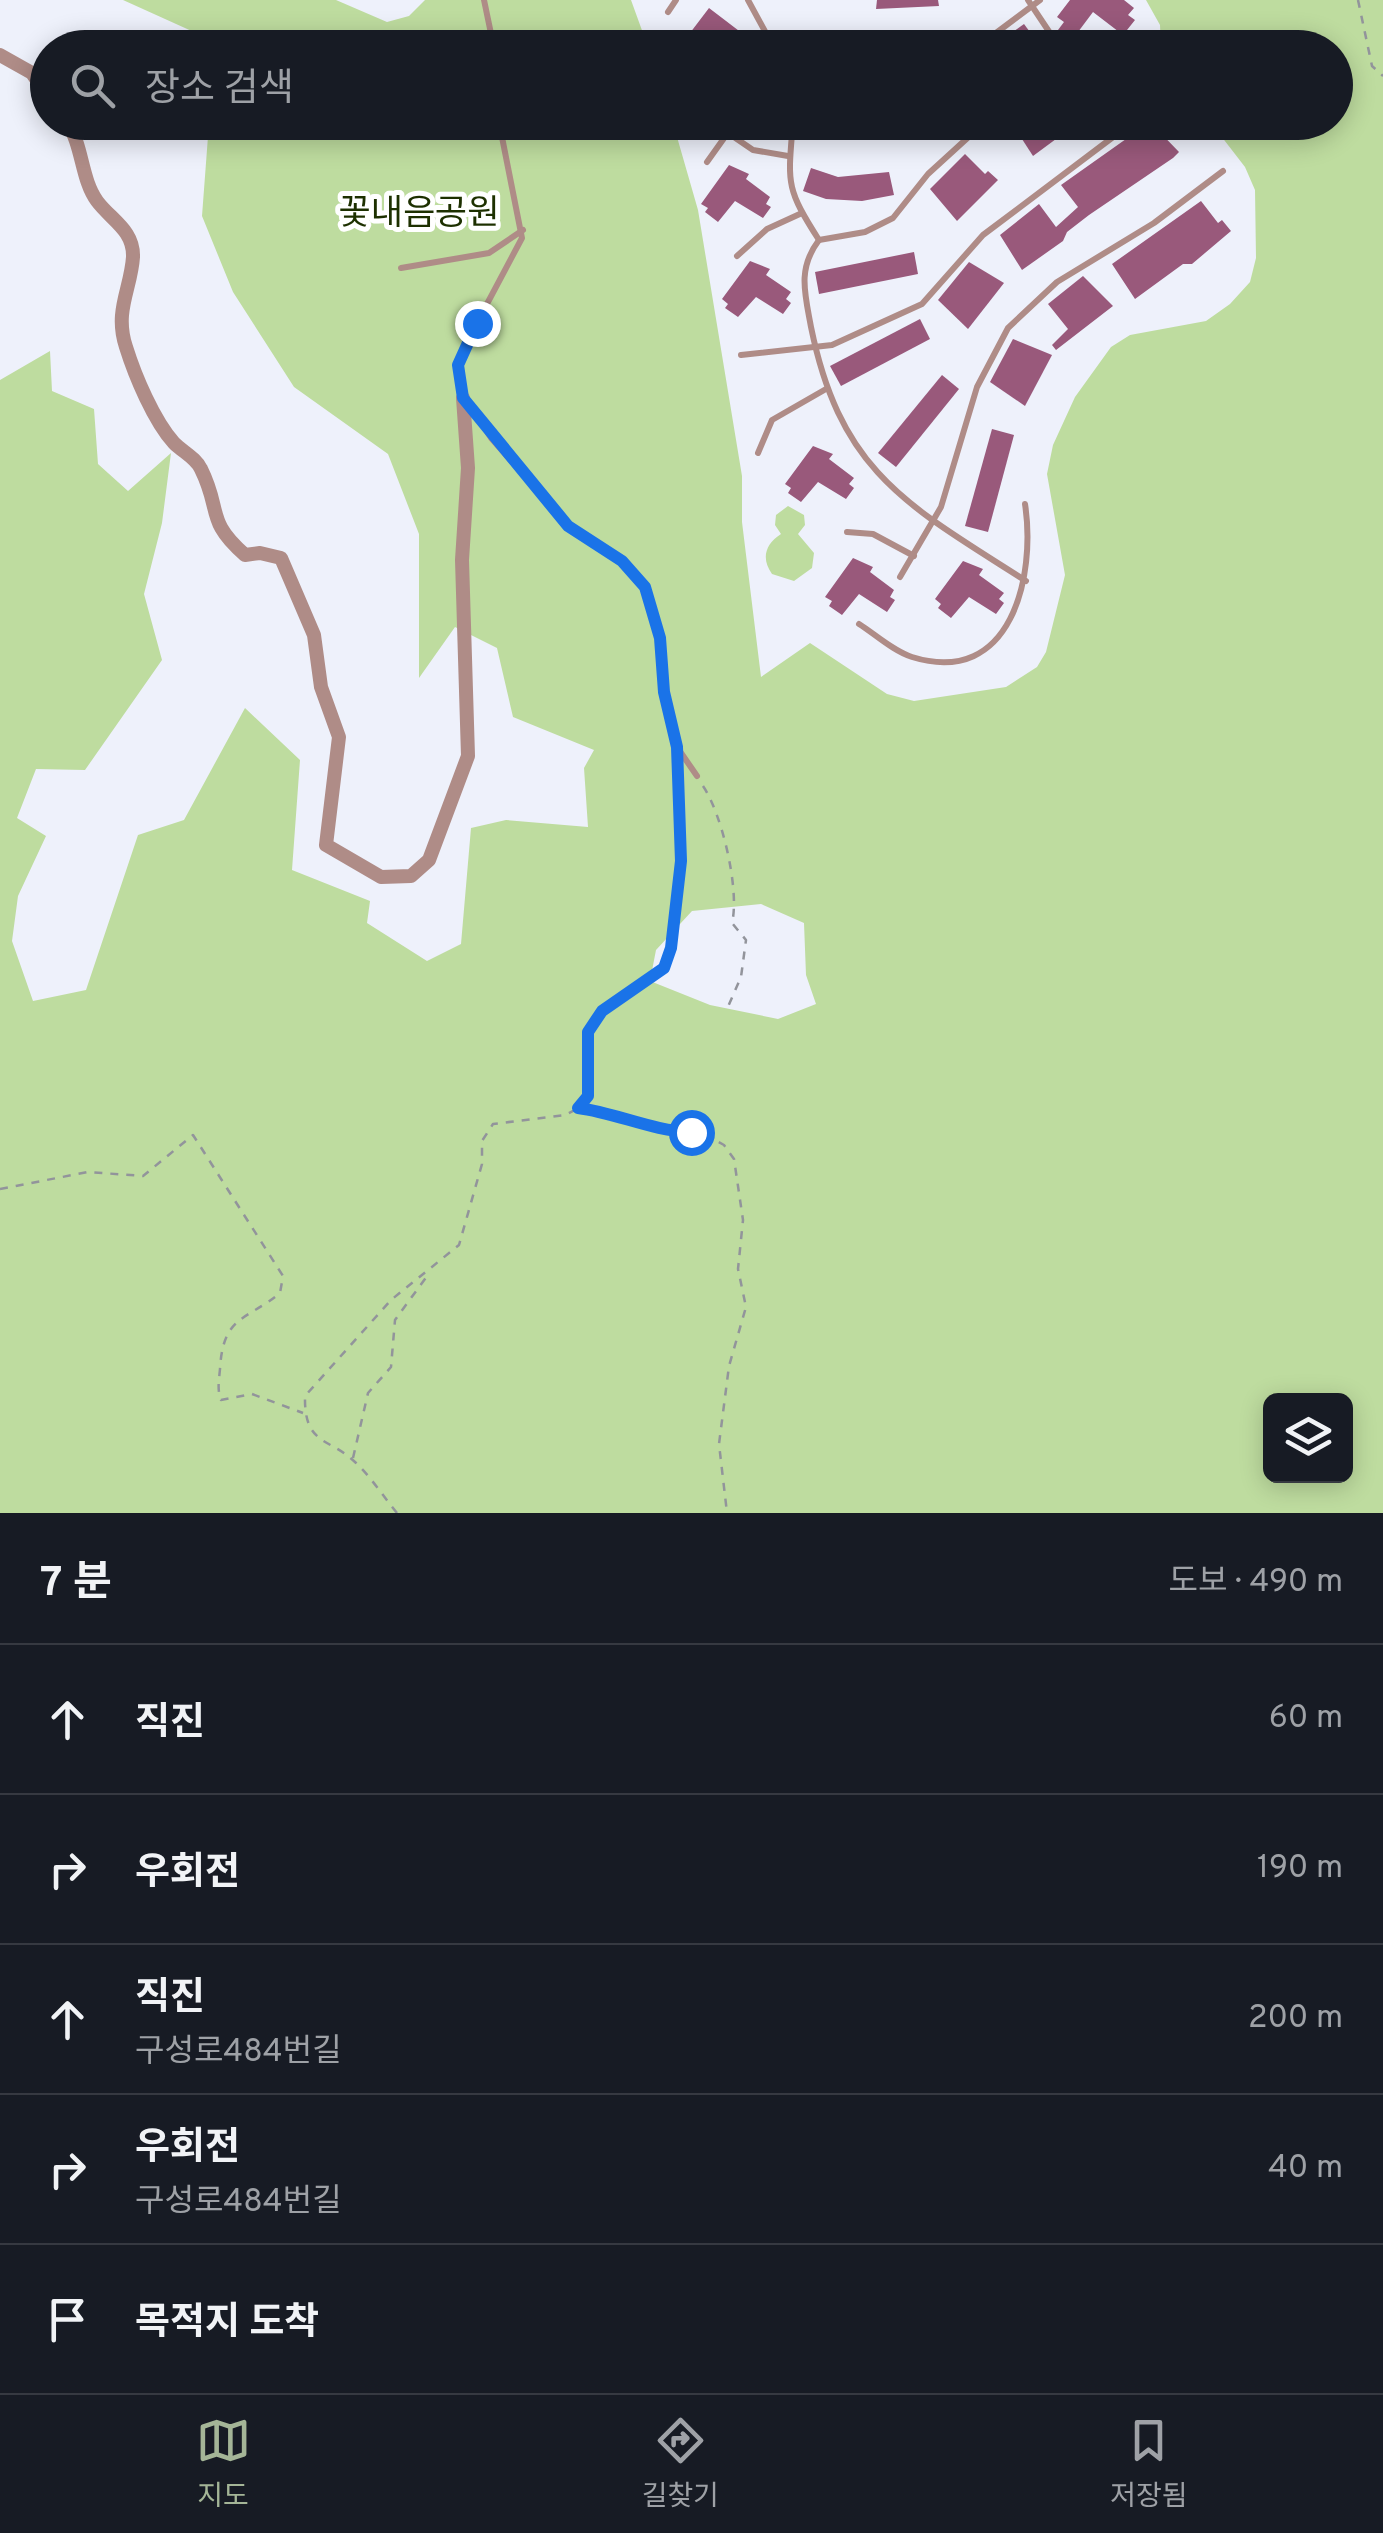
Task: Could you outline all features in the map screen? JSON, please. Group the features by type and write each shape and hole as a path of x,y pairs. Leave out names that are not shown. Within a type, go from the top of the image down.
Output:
{"street":[{"path":"0,55 30,72"},
{"path":"76,140 94,198 130,235 133,257 123,288 125,346 172,441 200,466 216,527 244,555 260,553 280,558 314,635 321,688 339,738 326,845 381,877 411,876 430,860 468,756 462,560 468,468 463,398"}],"lane":[{"path":"484,0 490,30"},
{"path":"668,12 676,0"},
{"path":"748,0 764,30"},
{"path":"1028,0 1048,30"},
{"path":"1002,30 1040,0"},
{"path":"503,140 524,229 512,261 462,351 458,377 463,398 568,526 622,561 645,587 660,638 664,692 677,747 697,776"},
{"path":"707,162 723,140"},
{"path":"737,140 753,150 788,156"},
{"path":"791,140 789,185 819,240"},
{"path":"819,240 865,232 893,218 928,174 965,140"},
{"path":"741,355 816,348 922,304 983,235 1110,140"},
{"path":"900,577 934,522 983,373 1017,317 1057,282 1154,223 1222,171"},
{"path":"737,256 767,229 802,213"},
{"path":"401,268 489,253 524,229"},
{"path":"819,240 803,276 816,348 826,389 866,461 898,496 1026,581"},
{"path":"758,453 772,420 826,389"},
{"path":"859,624 914,658 960,658 1002,632 1018,606 1026,581 1029,541 1024,504"},
{"path":"847,532 873,534 914,556"}],"path":[{"path":"1358,0 1372,66 1383,76"},
{"path":"397,1513 352,1459 321,1444 304,1414 305,1396 322,1372 391,1300 459,1244 482,1164 482,1141 493,1124 565,1116 578,1108 588,1096 588,1032 602,1011 664,968 671,948 681,861 677,747"},
{"path":"697,776 712,800 730,872 736,907 732,923 746,940 741,977 727,1008"},
{"path":"578,1108 711,1138 724,1145 734,1158 744,1220 738,1269 746,1307 729,1366 720,1444 728,1513"},
{"path":"0,1189 88,1172 143,1176 193,1135 284,1276 280,1293 230,1326 221,1351 218,1393 222,1400 252,1394 304,1414"},
{"path":"352,1459 368,1393 391,1367 395,1320 433,1268"}],"green space":[{"path":"123,0 336,0 387,22 409,16 425,0 631,0 642,30 189,30"},
{"name":"꽃내음공원","path":"1146,0 1383,0 1383,1513 0,1513 0,380 50,351 52,391 94,409 98,464 128,491 171,453 162,523 144,594 162,660 85,770 36,769 17,818 46,836 18,896 12,941 33,1001 86,990 138,835 184,820 245,708 300,760 292,870 370,901 367,923 427,961 461,944 471,828 506,820 588,827 584,768 594,750 513,717 497,648 455,627 419,678 419,534 388,454 294,387 233,292 202,216 208,140 678,140 698,210 742,476 742,522 761,677 810,643 887,694 914,701 1006,687 1037,667 1046,652 1065,575 1047,474 1053,445 1075,397 1111,347 1130,335 1206,321 1230,304 1250,282 1256,258 1255,190 1245,167 1224,140 1353,140 1353,30 1160,30","holes":["761,904 804,923 806,975 816,1004 778,1019 710,1005 650,981 656,950 692,911"]},
{"path":"788,506 804,515 805,525 798,534 814,553 812,568 794,581 772,574 766,557 771,542 781,534 775,525 776,515"}],"building":[{"path":"877,0 938,0 939,6 876,9"},
{"path":"1070,0 1124,0 1134,8 1128,15 1135,20 1127,30 1116,30 1093,12 1080,30 1058,30 1064,22 1057,17"},
{"path":"709,8 738,30 692,30"},
{"path":"1023,140 1055,140 1033,156"},
{"path":"1125,140 1167,140 1179,152 1089,215 1067,232 1063,241 1022,270 1000,235 1039,204 1056,227 1078,207 1061,185"},
{"path":"965,154 985,174 988,171 998,180 957,221 930,189"},
{"path":"729,165 749,174 746,179 770,197 766,204 771,207 763,218 735,201 718,222 705,212 708,208 701,204"},
{"path":"811,168 838,177 889,172 894,195 862,201 826,199 803,191"},
{"path":"1201,201 1218,223 1222,220 1231,231 1192,264 1183,264 1135,299 1112,264"},
{"path":"914,252 918,274 819,294 815,272"},
{"path":"750,261 770,269 766,275 791,292 786,299 791,303 783,314 756,297 738,317 725,308 728,304 722,299"},
{"path":"969,262 1004,283 968,329 938,300"},
{"path":"1083,276 1113,306 1056,350 1052,345 1068,329 1048,304"},
{"path":"920,319 930,339 841,386 830,366"},
{"path":"1013,339 1052,355 1025,406 990,382"},
{"path":"942,375 959,389 896,467 878,453"},
{"path":"992,429 1014,435 988,532 965,526"},
{"path":"813,446 833,454 829,459 854,478 849,484 854,488 846,499 818,482 801,502 788,493 791,488 785,484"},
{"path":"853,558 873,567 870,572 894,590 890,597 895,600 887,612 859,594 842,615 829,606 832,601 825,597"},
{"path":"963,561 983,569 979,575 1004,593 999,599 1004,603 996,614 969,597 951,618 938,608 941,604 935,599"}],"route":[{"path":"477,323 458,365 463,398 568,526 622,561 645,587 656,617 664,692 677,747 681,861 671,948 664,968 602,1011 588,1032 588,1096 578,1108 626,1117 667,1132 691,1132"}]}
